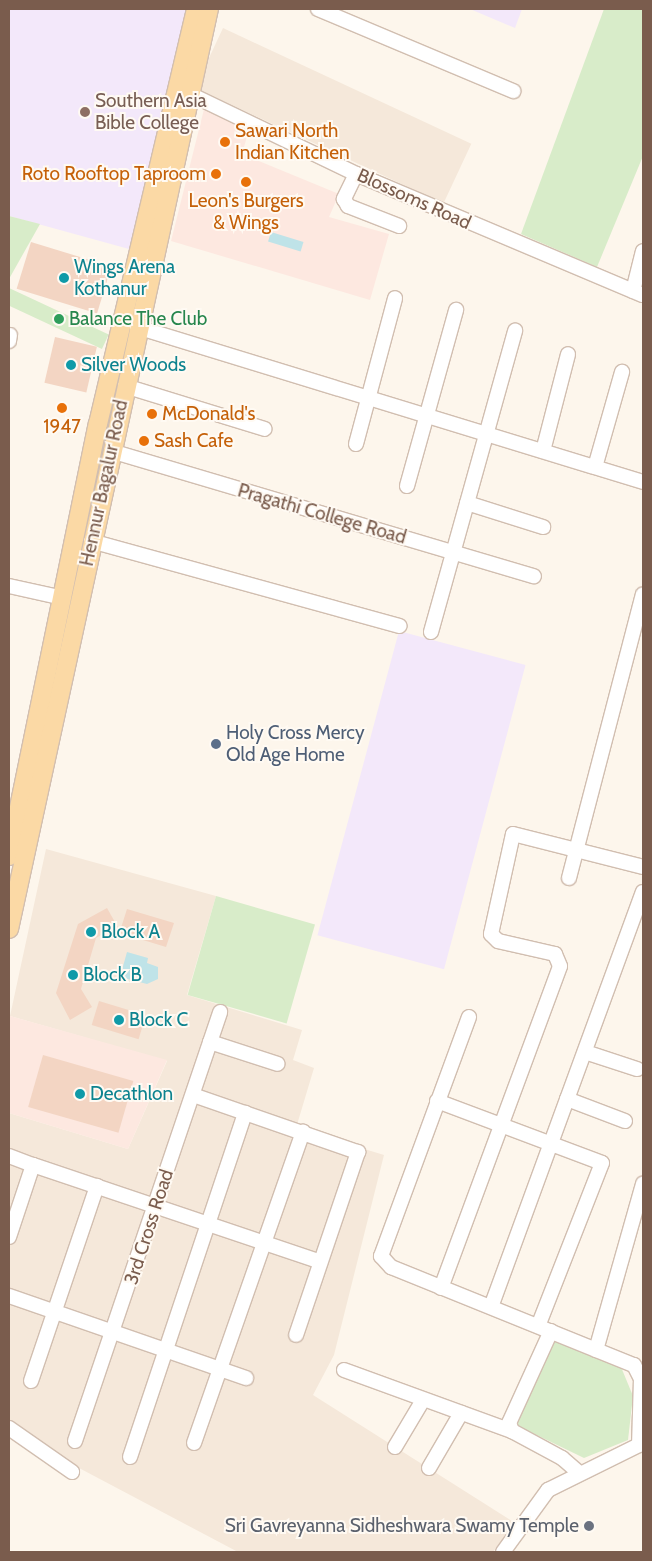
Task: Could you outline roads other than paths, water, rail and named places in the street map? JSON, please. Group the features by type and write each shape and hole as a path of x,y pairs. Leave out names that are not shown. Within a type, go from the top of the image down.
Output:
{"main road":[{"name":"Hennur Bagalur Road","path":"9,926 137,327 190,94 191,55 196,9"},
{"name":"Hennur Bagalur Road","path":"9,856 12,823 63,598 191,55 209,9"}],"street":[{"path":"318,9 513,91"},
{"name":"Blossoms Road","path":"190,94 356,174 638,293"},
{"path":"356,174 344,198 348,206 399,226"},
{"path":"638,293 643,251"},
{"path":"356,444 396,298"},
{"path":"407,486 429,417 456,310"},
{"path":"137,327 643,482"},
{"path":"430,632 455,553 515,331"},
{"path":"543,451 568,354"},
{"path":"595,468 622,372"},
{"path":"125,386 265,429"},
{"name":"Pragathi College Road","path":"111,451 534,576"},
{"path":"467,503 542,527"},
{"path":"92,541 400,626"},
{"path":"9,586 63,598"},
{"path":"568,878 643,594"},
{"path":"441,1288 504,1126 560,966 555,954 498,941 491,934 513,834 643,867"},
{"path":"491,1307 643,892"},
{"name":"3rd Cross Road","path":"75,1441 114,1335 220,1012"},
{"path":"469,1017 381,1256 391,1266 596,1350 638,1370 641,1444 578,1472 548,1490 503,1552"},
{"path":"210,1042 278,1064"},
{"path":"585,1052 637,1070"},
{"path":"193,1095 358,1152 319,1261 296,1335"},
{"path":"568,1099 625,1121"},
{"path":"437,1101 602,1162 545,1329 509,1416 512,1432"},
{"path":"130,1457 168,1352 245,1113"},
{"path":"194,1443 303,1132"},
{"path":"9,1156 319,1261"},
{"path":"9,1237 33,1165"},
{"path":"596,1350 643,1184"},
{"path":"31,1381 97,1186"},
{"path":"9,1296 114,1335 246,1378"},
{"path":"344,1370 512,1432 562,1458 578,1472"},
{"path":"395,1447 424,1400"},
{"path":"429,1468 461,1413"},
{"path":"9,1428 72,1472"}],"water":[{"path":"271,232 304,242 301,252 268,242"},
{"path":"127,952 148,958 147,963 158,967 158,979 147,984 120,977"}],"place":[{"name":"Southern Asia Bible College","path":"85,112"},
{"name":"Sawari North Indian Kitchen","path":"225,142"},
{"name":"Roto Rooftop Taproom","path":"216,174"},
{"name":"Leon's Burgers & Wings","path":"246,182"},
{"name":"Wings Arena Kothanur","path":"64,278"},
{"name":"Balance The Club","path":"59,319"},
{"name":"Silver Woods","path":"71,365"},
{"name":"1947","path":"62,408"},
{"name":"McDonald's","path":"152,414"},
{"name":"Sash Cafe","path":"144,441"},
{"name":"Holy Cross Mercy Old Age Home","path":"216,744"},
{"name":"Block A","path":"91,932"},
{"name":"Block B","path":"73,975"},
{"name":"Block C","path":"119,1020"},
{"name":"Decathlon","path":"80,1094"},
{"name":"Sri Gavreyanna Sidheshwara Swamy Temple","path":"589,1526"}]}
